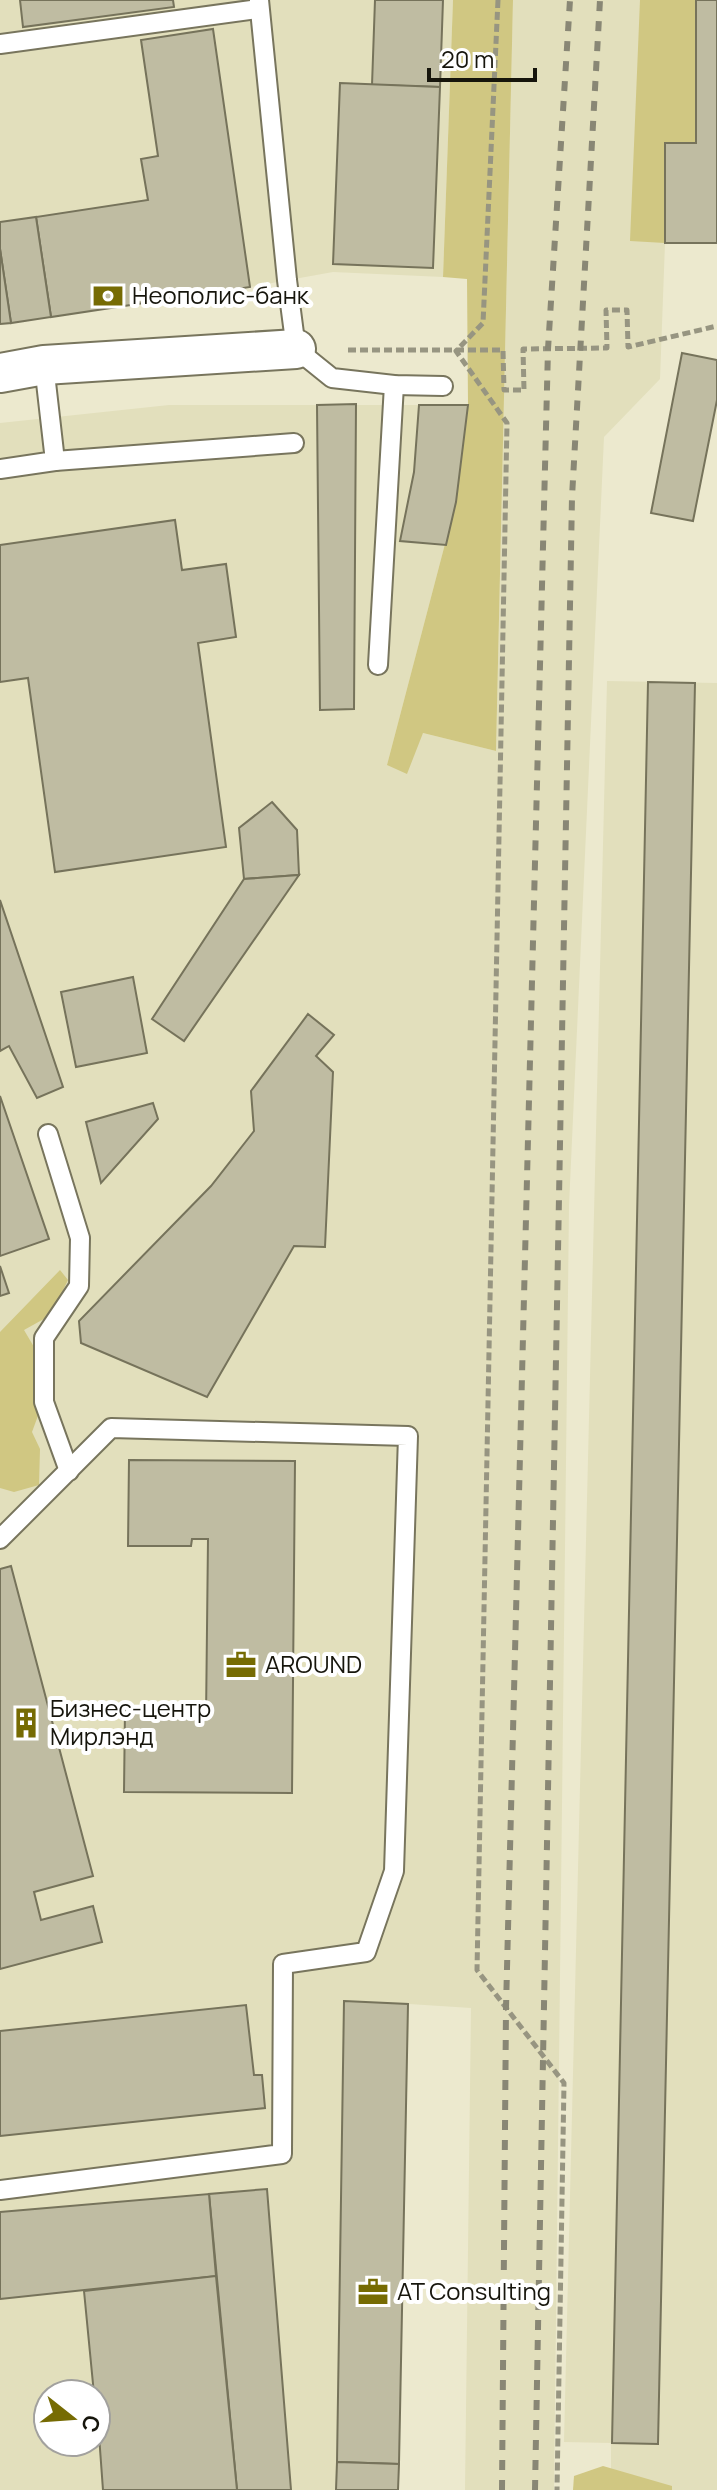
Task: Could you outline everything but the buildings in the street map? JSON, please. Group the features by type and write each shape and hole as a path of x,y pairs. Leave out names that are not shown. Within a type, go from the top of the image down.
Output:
{"street":[{"path":"0,373 44,365 296,349"}],"lane":[{"path":"0,44 258,4 296,349 332,378 394,385 443,386"},
{"path":"44,365 55,461"},
{"path":"378,665 394,385"},
{"path":"0,469 55,461 294,443"},
{"path":"48,1134 80,1238 79,1286 44,1338 44,1402 69,1471"},
{"path":"0,1539 111,1428 408,1436 394,1871 366,1952 283,1964 282,2154 0,2190"}],"path":[{"path":"498,0 483,323 456,351 507,423 477,1970 564,2083 557,2490"},
{"path":"523,349 607,348 606,310 627,310 628,347 717,326"}],"shaded area":[{"path":"0,0 453,0 443,277 333,272 0,324"},
{"path":"453,0 513,0 496,751 423,733 407,774 387,765 456,502 468,405 467,279 443,277"},
{"path":"513,0 696,0 696,143 665,143 660,379 604,437 569,1206 554,2490 465,2490 471,2008 409,2004 398,2490 0,2490 0,423 169,405 468,405 456,502 387,765 423,733 496,751"},
{"path":"640,0 696,0 696,143 665,143 665,243 630,241"},
{"path":"607,681 717,683 717,2490 611,2490 611,2443 564,2442"},
{"path":"60,1270 68,1280 51,1315 24,1330 34,1347 39,1413 32,1432 40,1449 39,1485 14,1492 0,1488 0,1332"},
{"path":"603,2466 672,2486 672,2490 573,2490 574,2476"}],"railway":[{"path":"502,2490 506,2008 548,349 570,0"},
{"path":"535,2490 572,497 600,0"}],"place":[{"name":"Неополис-банк","path":"108,296"},
{"name":"AROUND","path":"241,1665"},
{"name":"Бизнес-центр Мирлэнд","path":"26,1723"},
{"name":"AT Consulting","path":"373,2292"}]}
